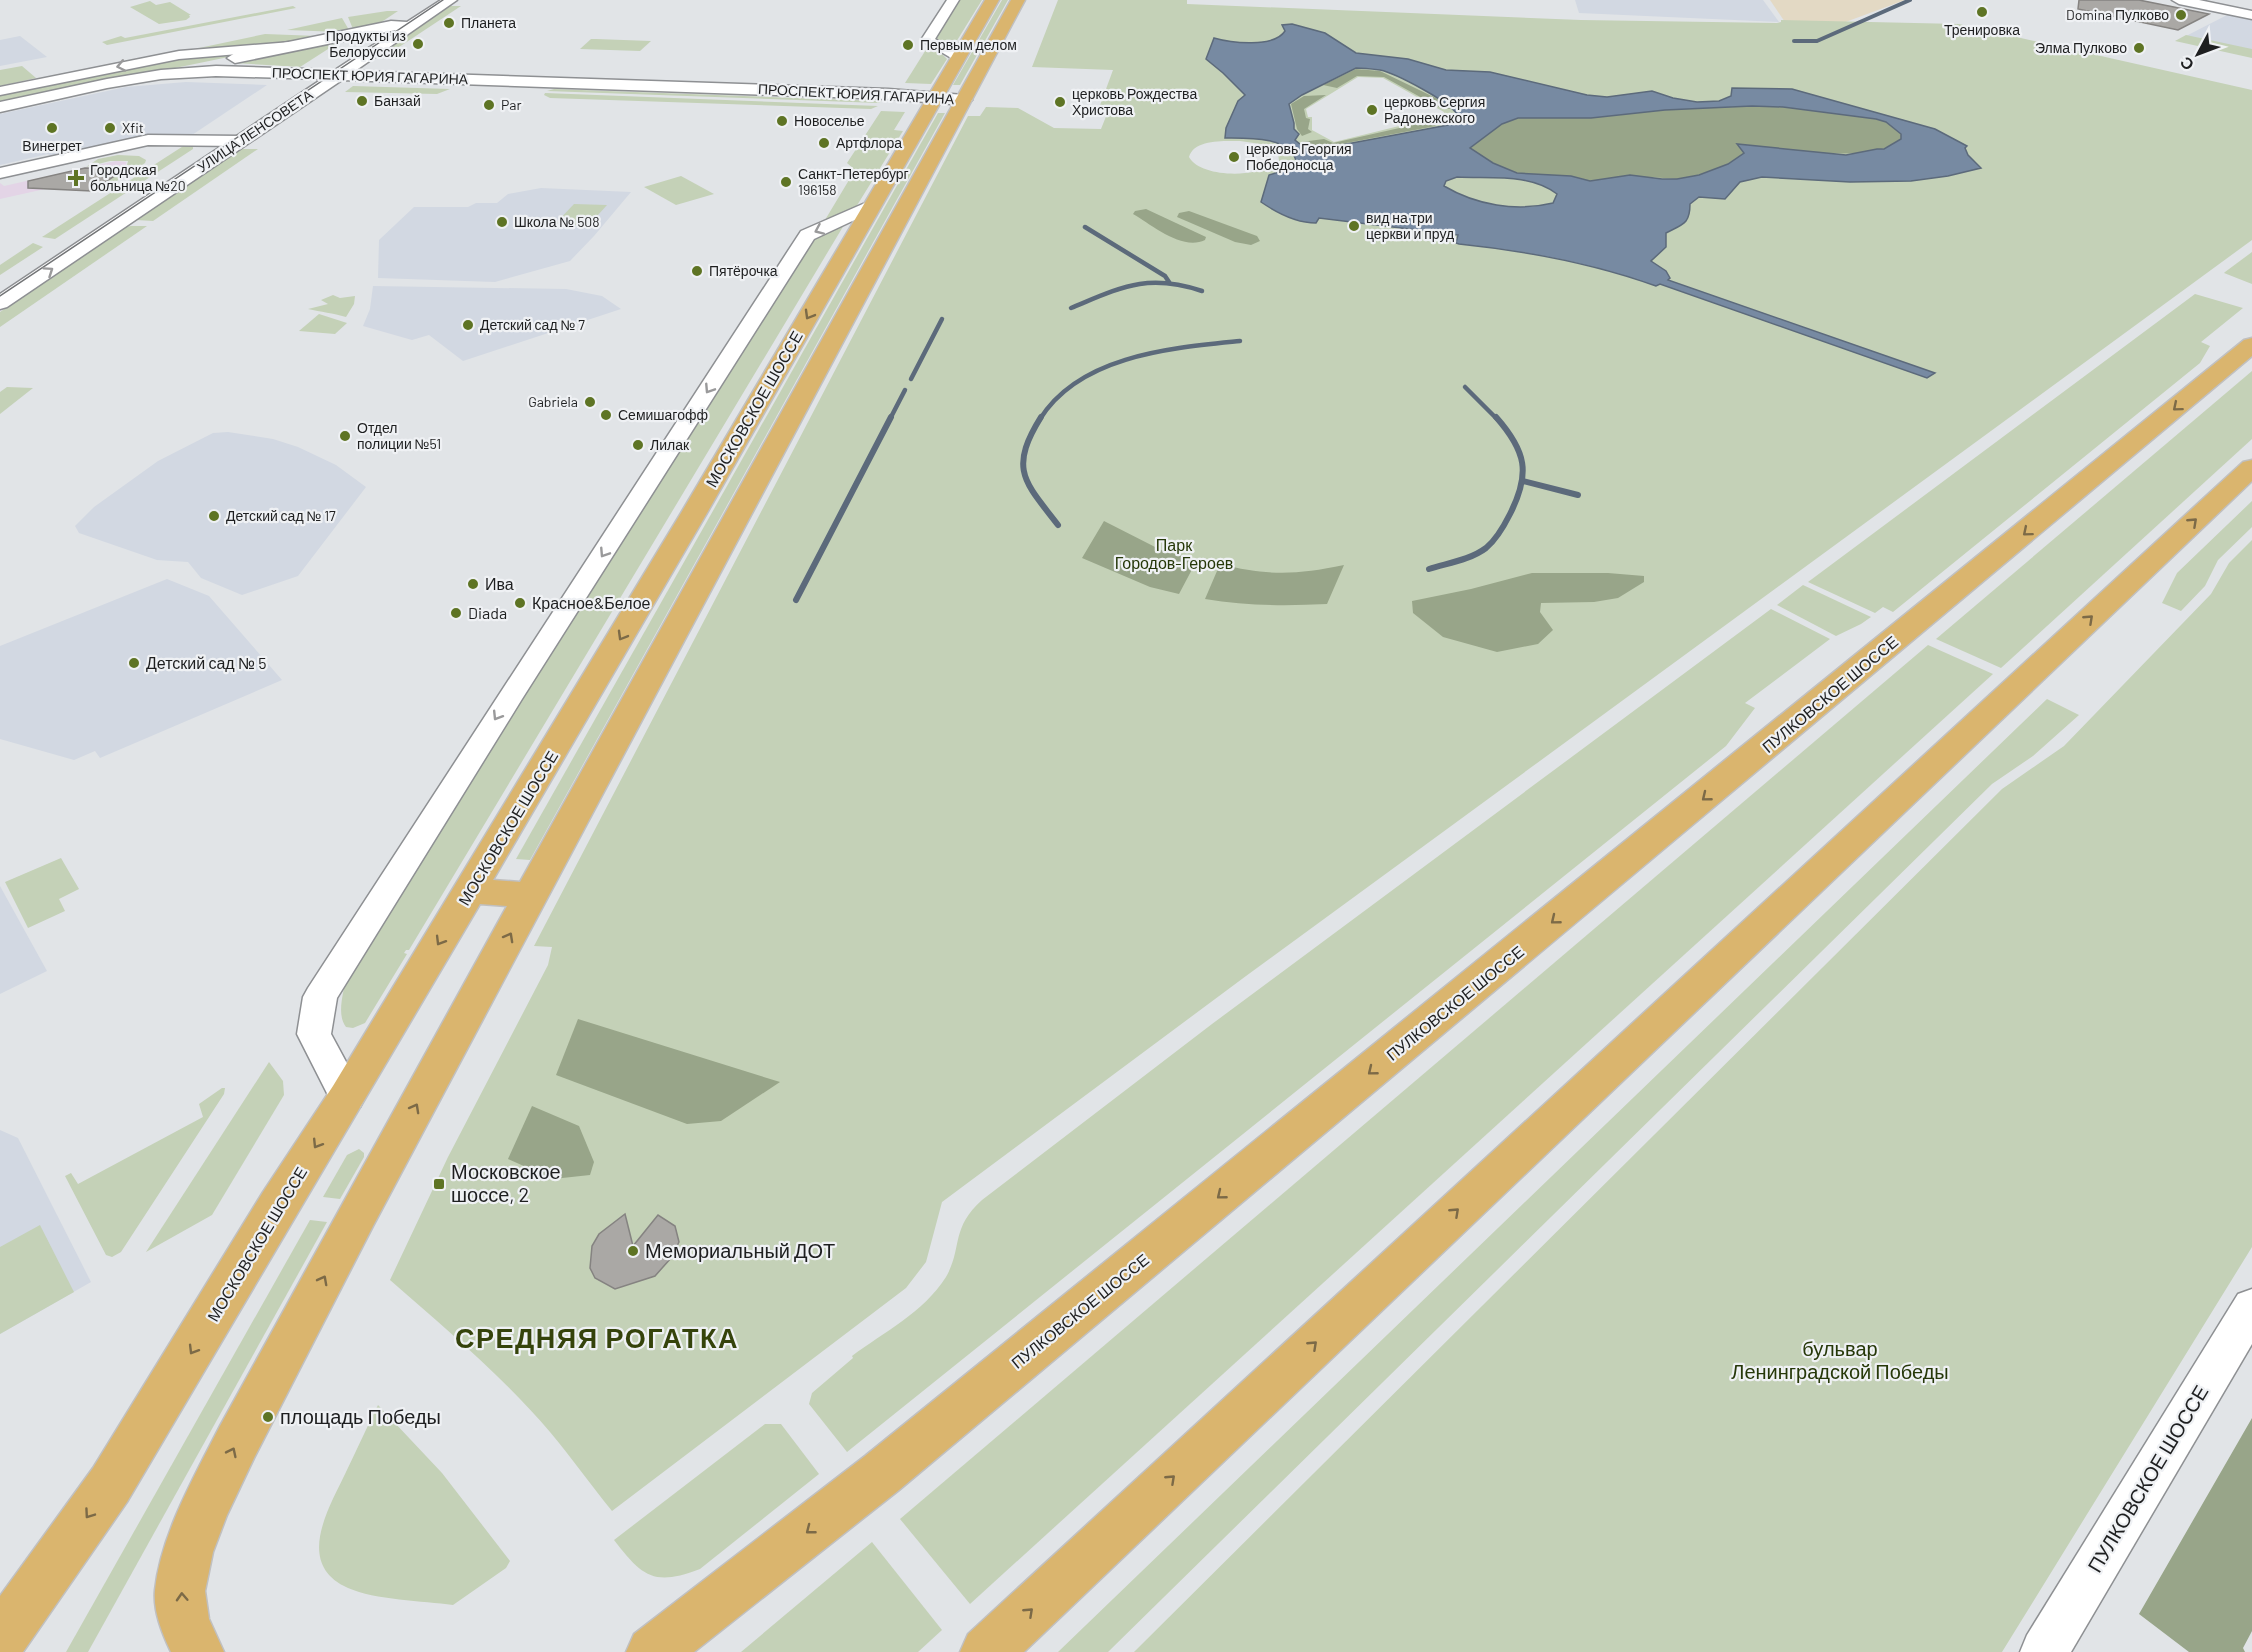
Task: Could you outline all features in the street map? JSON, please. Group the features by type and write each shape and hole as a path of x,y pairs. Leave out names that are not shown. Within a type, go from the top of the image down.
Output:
{"main road":[{"name":"МОСКОВСКОЕ ШОССЕ","path":"198,1652 184,1623 180,1591 188,1552 206,1505 358,1213 532,895 944,99 958,58 992,0"},
{"name":"МОСКОВСКОЕ ШОССЕ","path":"0,1640 110,1485 160,1405 278,1205 347,1097 471,891 872,206 944,99 1018,0"},
{"name":"ПУЛКОВСКОЕ ШОССЕ","path":"652,1652 891,1466 2252,345"},
{"path":"986,1652 2252,467"},
{"path":"471,891 532,895"}],"street":[{"name":"УЛИЦА ЛЕНСОВЕТА","path":"0,303 240,141 391,26 429,0"},
{"name":"УЛИЦА ЛЕНСОВЕТА","path":"0,283 216,141 411,26 450,0"},
{"path":"953,0 928,40 958,58"},
{"path":"2179,0 2252,13"},
{"path":"2195,0 2252,13"},
{"path":"136,79 391,26 411,26"},
{"path":"0,91 179,55 291,46"},
{"name":"ПРОСПЕКТ ЮРИЯ ГАГАРИНА","path":"0,109 136,79 202,71 944,99"},
{"name":"ПРОСПЕКТ ЮРИЯ ГАГАРИНА","path":"0,109 161,79 324,77"},
{"path":"0,173 139,141 170,139 240,141"},
{"path":"347,1097 314,1034 320,997 508,699 807,235 872,206"},
{"name":"ПУЛКОВСКОЕ ШОССЕ","path":"2044,1652 2252,1306"}],"shaded area":[{"path":"1575,0 1763,0 1779,22 1579,13"},
{"path":"1770,0 1905,0 1797,40"},
{"path":"2231,13 2252,17 2252,51 2186,36"},
{"path":"20,36 47,57 0,66 0,40"},
{"path":"186,82 267,85 189,137 53,158 48,154 0,165 0,114 126,87"},
{"name":"Городская больница №20","path":"116,161 130,165 92,191 45,189 0,199 0,183 4,186"},
{"name":"Школа № 508","path":"541,188 631,192 570,261 495,282 378,278 379,240 414,207 468,207 476,203 497,203 508,194"},
{"name":"Детский сад № 7","path":"373,286 566,289 602,296 621,309 463,361 429,335 412,340 363,326 370,309"},
{"name":"Детский сад № 17","path":"228,432 273,439 298,447 336,465 366,487 298,576 242,595 201,578 188,562 157,560 79,533 75,526 94,507 158,461 213,433"},
{"name":"Детский сад № 5","path":"167,579 209,596 282,680 100,758 95,751 74,760 0,739 0,646"},
{"path":"0,886 47,971 0,994"},
{"path":"0,1130 18,1138 91,1282 0,1334"}],"green space":[{"path":"957,0 982,0 953,47 948,48 938,41 935,35"},
{"path":"1002,0 1008,0 960,85 953,85"},
{"name":"Парк Городов-Героев","path":"1058,0 1187,0 1187,4 1581,20 1777,23 1781,20 1959,24 2252,90 2252,240 1246,976 942,1202 926,1262 906,1288 612,1511 532,1411 473,1353 390,1280 448,1157 548,965 552,947 534,946 968,116 980,116 986,107 1018,108 1054,128 1101,129 1107,114 1099,108 1113,70 1032,67","holes":["1358,77 1383,78 1444,112 1444,115 1334,142 1312,130 1312,117 1308,117 1306,109","1240,141 1261,144 1278,153 1279,161 1260,171 1232,174 1206,169 1189,157 1192,151 1203,144"]},
{"path":"150,1 156,5 170,2 191,15 186,20 159,24 130,7"},
{"path":"293,6 296,8 107,45 102,42 121,36 125,38"},
{"path":"450,6 461,6 387,55 394,50 388,49"},
{"path":"398,11 380,23 353,29 348,17"},
{"path":"342,18 349,30 340,32 287,30"},
{"path":"265,34 318,36 274,44 199,48"},
{"path":"2186,35 2252,49 2252,58 2175,41"},
{"path":"591,39 651,41 640,51 580,49"},
{"path":"339,42 300,67 233,63 246,59 250,61"},
{"path":"934,46 947,59 931,84 905,83 927,48"},
{"path":"248,53 0,104 0,93 179,57"},
{"path":"22,66 36,78 0,86 0,70"},
{"path":"1356,69 1380,71 1442,101 1453,109 1442,109 1384,77 1357,76 1337,88 1323,85"},
{"path":"353,86 450,89 437,94 345,92"},
{"path":"554,89 881,101 879,103 547,91"},
{"path":"545,93 878,106 871,109 550,98 544,95"},
{"path":"1326,95 1304,109 1306,118 1310,119 1308,129 1312,132 1302,136 1297,129 1291,104 1304,96"},
{"path":"1783,107 1876,119 1886,122 1901,134 1901,139 1887,147 1847,154 1738,144 1744,153 1728,164 1699,175 1677,179 1649,177 1590,181 1571,176 1517,173 1493,163 1470,148 1502,124 1518,118 1591,118 1665,110"},
{"path":"881,111 905,112 894,130 903,131 856,207 825,220 855,170 847,163"},
{"path":"938,113 945,113 530,860 516,859"},
{"path":"1426,122 1436,126 1320,148 1301,142 1324,139 1333,143"},
{"path":"188,143 193,146 193,149 55,239 42,237"},
{"path":"239,149 258,149 153,221 136,220"},
{"path":"118,155 139,156 146,160 145,163 101,191 93,191 131,165 127,165 128,161 110,161 86,167 98,159"},
{"path":"681,176 714,194 676,205 644,187"},
{"path":"574,204 607,205 588,226 555,224"},
{"path":"1146,209 1206,237 1205,240 1187,242 1177,240 1133,214 1135,211"},
{"path":"1189,211 1257,236 1260,241 1251,245 1235,242 1177,217 1179,213"},
{"path":"844,225 409,950 404,953 407,954 365,1023 353,1028 346,1027 341,1009 346,977 809,241"},
{"path":"147,226 0,327 0,312 125,227"},
{"path":"33,243 43,247 0,275 0,265"},
{"path":"2252,252 2252,284 2224,273 2225,272"},
{"path":"2195,294 2243,308 2201,342 2210,346 2200,363 1893,612 1883,607 1875,613 1808,582"},
{"path":"333,295 340,298 355,296 354,304 346,317 308,309 328,304 321,300"},
{"path":"319,314 347,323 335,334 299,331"},
{"path":"2252,371 2252,439 2001,668 1936,639"},
{"path":"7,387 33,388 0,414 0,392"},
{"path":"2252,501 2252,527 2218,560 2205,586 2181,611 2162,603 2177,573"},
{"path":"1104,521 1161,550 1197,560 1179,594 1150,587 1082,558"},
{"name":"бульвар Ленинградской Победы","path":"2252,540 2252,1247 2002,1652 1134,1652 2002,789 2064,746 2211,594 2229,563"},
{"path":"1220,564 1253,571 1282,573 1344,565 1327,604 1281,605 1205,599"},
{"path":"1532,573 1608,573 1644,576 1644,582 1618,598 1594,602 1541,603 1540,612 1553,630 1538,644 1497,652 1443,637 1413,613 1412,601"},
{"path":"1803,585 1871,617 1836,636 1777,605"},
{"path":"1771,609 1830,639 1745,703 1755,708 1726,746 847,1452 809,1404 812,1393 853,1358 852,1356 915,1311 937,1290 951,1266 965,1220 982,1200 1212,1024"},
{"path":"1928,645 1993,674 970,1604 900,1519"},
{"path":"2047,699 2079,715 2033,756 1992,784 1108,1652 1058,1652"},
{"path":"61,858 79,889 59,899 65,911 28,928 5,882"},
{"path":"578,1019 780,1082 721,1121 687,1124 556,1075"},
{"path":"269,1062 283,1081 284,1095 212,1215 146,1252"},
{"path":"225,1088 224,1094 121,1252 112,1257 106,1255 65,1176 71,1173 78,1184 203,1117 199,1104"},
{"path":"532,1106 579,1126 594,1162 590,1175 553,1179 508,1159"},
{"path":"359,1149 364,1153 364,1157 340,1199 323,1197 347,1155"},
{"path":"310,1220 327,1222 88,1652 66,1652"},
{"path":"40,1225 74,1292 0,1334 0,1247"},
{"path":"378,1405 442,1473 510,1561 506,1568 453,1605 385,1598 359,1592 332,1578 323,1565 319,1550 320,1534 325,1518"},
{"path":"2252,1418 2252,1631 2243,1648 2245,1652 2189,1652 2139,1614"},
{"path":"765,1424 781,1424 819,1474 700,1569 671,1577 650,1575 641,1570 614,1540"},
{"path":"872,1542 942,1630 918,1652 741,1652"}],"water":[{"path":"1292,24 1325,33 1356,53 1408,59 1446,70 1490,72 1587,95 1607,97 1652,91 1673,98 1697,102 1719,101 1731,96 1732,88 1792,89 1935,129 1967,146 1965,148 1968,155 1981,168 1948,176 1911,181 1850,182 1762,177 1740,182 1725,199 1699,197 1690,204 1687,220 1666,233 1666,247 1651,261 1666,271 1670,278 1668,280 1935,373 1927,378 1660,284 1656,286 1583,264 1534,254 1459,244 1456,243 1458,235 1319,218 1316,223 1309,223 1280,213 1261,202 1269,175 1285,170 1296,162 1293,154 1286,147 1266,140 1225,138 1226,128 1238,101 1245,95 1206,59 1214,38 1252,43 1262,42 1272,40 1285,31 1282,25","holes":["1356,68 1380,70 1398,77 1423,89 1454,110 1458,116 1448,125 1320,149 1300,144 1295,140 1299,134 1294,129 1289,104","1783,107 1876,119 1886,122 1901,134 1901,139 1884,149 1846,155 1737,144 1744,153 1728,164 1699,175 1677,179 1630,175 1590,181 1571,176 1517,173 1493,163 1470,148 1502,124 1518,118 1591,118 1665,110","1457,177 1509,178 1535,183 1557,194 1553,203 1511,207 1483,202 1456,193 1444,186 1446,181"]}],"building":[{"name":"Domina Пулково","path":"2079,0 2139,0 2209,14 2178,30 2078,9"},
{"name":"Городская больница №20","path":"85,168 125,169 92,191 28,188 28,181"},
{"name":"Мемориальный ДОТ","path":"625,1214 633,1246 658,1215 675,1226 679,1242 671,1258 655,1276 615,1289 595,1278 590,1268 592,1246 599,1234"}],"waterway":[{"path":"1794,41 1817,41 1910,0"},
{"path":"1085,227 1165,276 1169,282"},
{"path":"1071,308 1120,289 1150,283 1166,283 1202,291"},
{"path":"911,379 942,319"},
{"path":"1040,419 1057,398 1079,381 1103,368 1157,352 1240,341"},
{"path":"1465,387 1497,419"},
{"path":"890,419 905,390"},
{"path":"796,600 891,417"},
{"path":"1041,417 1025,450 1023,463 1029,486 1058,525"},
{"path":"1429,569 1466,558 1486,548 1500,532 1517,499 1523,474 1522,463 1514,441 1496,417"},
{"path":"1523,481 1578,495"}],"tram line":[{"path":"0,296 443,0"}],"place":[{"name":"Тренировка","path":"1982,12"},
{"name":"Domina Пулково","path":"2181,15"},
{"name":"Планета","path":"449,23"},
{"name":"Продукты из Белоруссии","path":"418,44"},
{"name":"Первым делом","path":"908,45"},
{"name":"Элма Пулково","path":"2139,48"},
{"name":"Банзай","path":"362,101"},
{"name":"церковь Рождества Христова","path":"1060,102"},
{"name":"Par","path":"489,105"},
{"name":"церковь Сергия Радонежского","path":"1372,110"},
{"name":"Новоселье","path":"782,121"},
{"name":"Винегрет","path":"52,128"},
{"name":"Xfit","path":"110,128"},
{"name":"Артфлора","path":"824,143"},
{"name":"церковь Георгия Победоносца","path":"1234,157"},
{"name":"Городская больница №20","path":"76,178"},
{"name":"Санкт-Петербург 196158","path":"786,182"},
{"name":"Школа № 508","path":"502,222"},
{"name":"вид на три церкви и пруд","path":"1354,226"},
{"name":"Пятёрочка","path":"697,271"},
{"name":"Детский сад № 7","path":"468,325"},
{"name":"Gabriela","path":"590,402"},
{"name":"Семишагофф","path":"606,415"},
{"name":"Отдел полиции №51","path":"345,436"},
{"name":"Лилак","path":"638,445"},
{"name":"Детский сад № 17","path":"214,516"},
{"name":"Ива","path":"473,584"},
{"name":"Красное&Белое","path":"520,603"},
{"name":"Diada","path":"456,613"},
{"name":"Детский сад № 5","path":"134,663"},
{"name":"Московское шоссе, 2","path":"439,1184"},
{"name":"Мемориальный ДОТ","path":"633,1251"},
{"name":"площадь Победы","path":"268,1417"}],"district":[{"name":"СРЕДНЯЯ РОГАТКА","path":"597,1339"}]}
